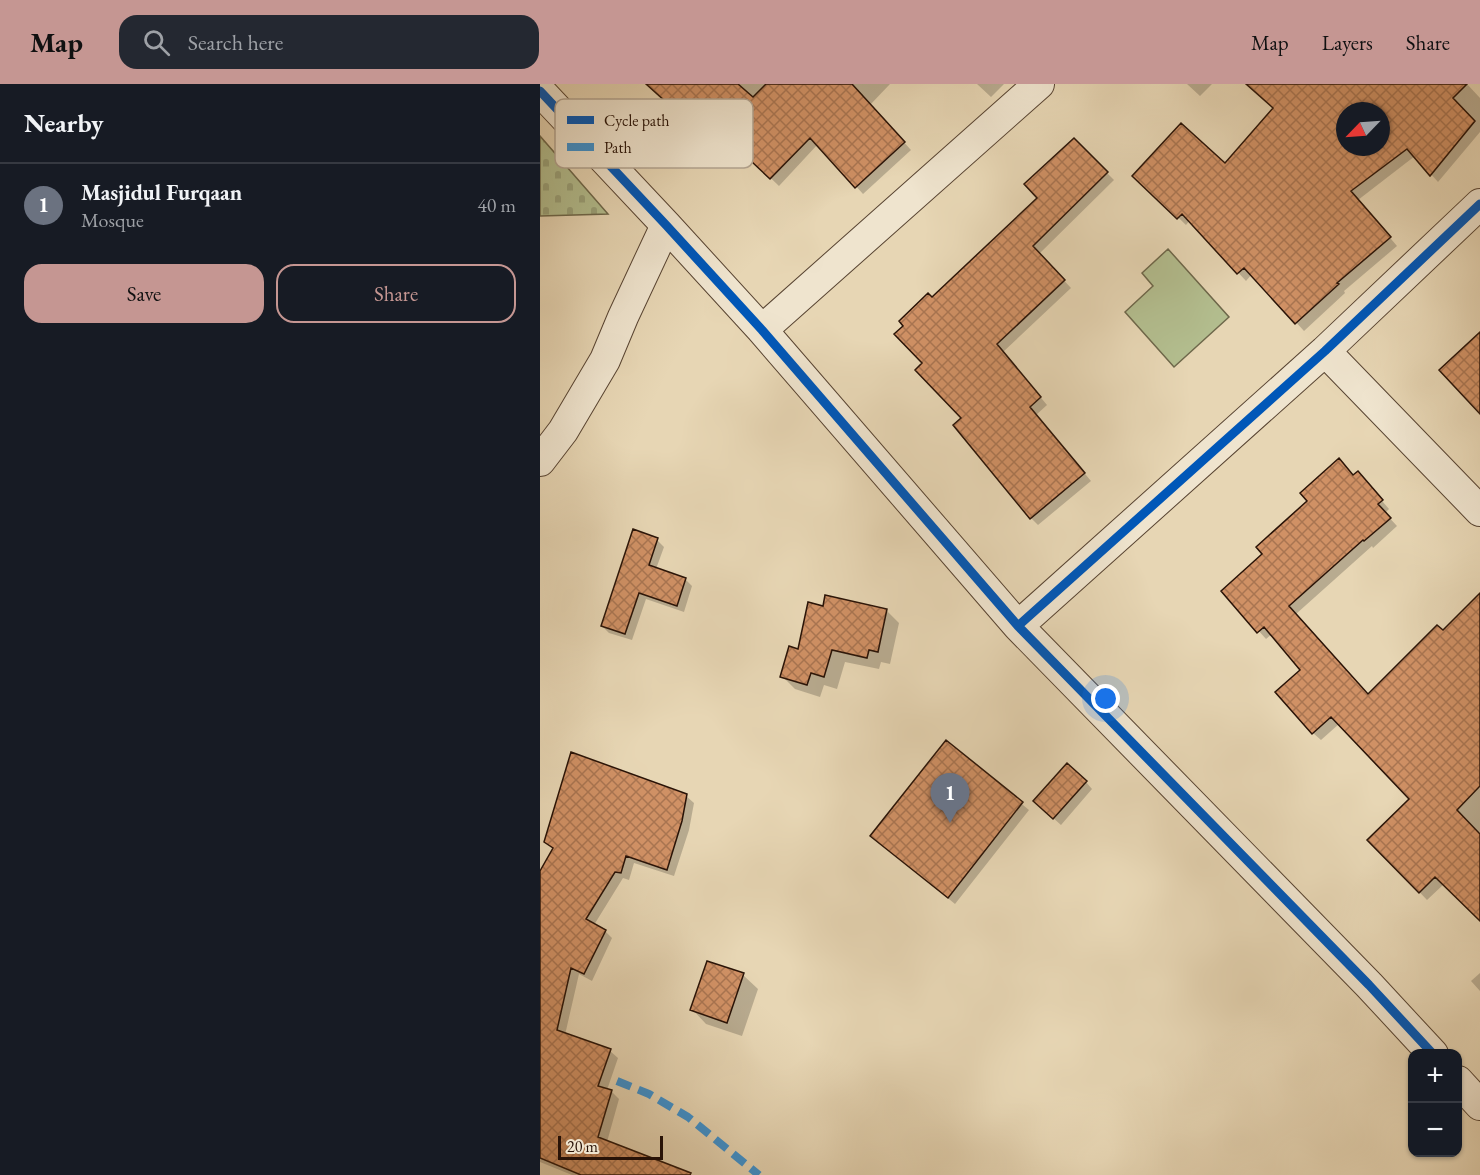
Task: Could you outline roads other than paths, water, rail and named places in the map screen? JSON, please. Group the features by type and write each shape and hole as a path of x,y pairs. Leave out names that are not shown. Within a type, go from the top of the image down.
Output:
{"street":[{"path":"762,330 1039,84"},
{"path":"540,91 555,107"},
{"path":"612,168 762,330 1018,626 1369,985 1428,1049"},
{"path":"1018,626 1325,351 1480,204"},
{"path":"540,461 563,431 605,360 622,317 666,225"},
{"path":"1325,351 1480,511"},
{"path":"1462,1085 1480,1105"}],"place":[{"name":"Masjidul Furqaan","path":"950,823"}]}
